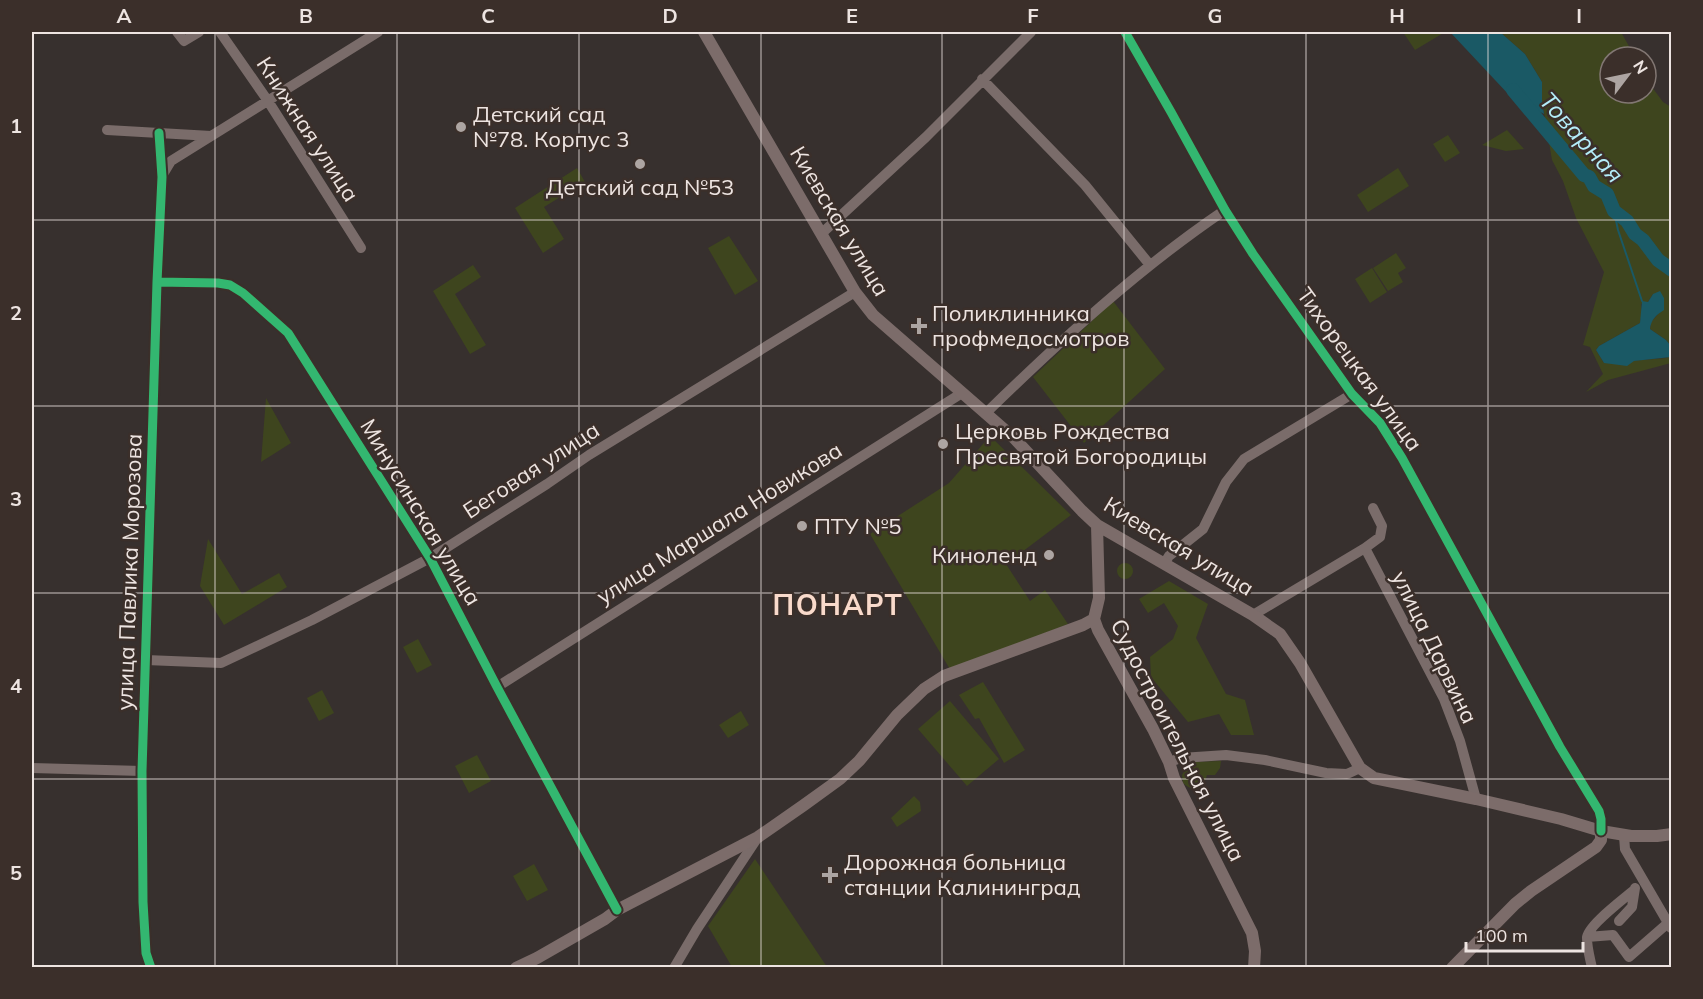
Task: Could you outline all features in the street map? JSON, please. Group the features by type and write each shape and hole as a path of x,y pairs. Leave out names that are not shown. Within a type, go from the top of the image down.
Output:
{"main road":[{"name":"Киевская улица","path":"704,32 855,292 873,315 1017,441 1097,525 1274,629 1300,663 1360,768"},
{"name":"Судостроительная улица","path":"1097,525 1099,598 1094,619 1148,719 1169,762 1174,778 1252,933 1255,951 1254,968"},
{"path":"516,968 596,925 617,910 758,837 840,779 924,689 944,676 1094,619"},
{"path":"1360,768 1374,778 1476,799 1623,836 1671,834"},
{"path":"1452,968 1515,904 1596,847 1601,840 1602,831"}],"street":[{"path":"177,32 184,41 199,32"},
{"name":"Книжная улица","path":"220,32 268,101 361,248"},
{"path":"162,177 171,161 268,101 361,36 378,32"},
{"path":"821,234 926,137 1031,32"},
{"name":"Тихорецкая улица","path":"1125,32 1225,210 1272,282 1352,394 1380,423 1417,483 1560,747 1599,811 1602,831"},
{"path":"982,79 1085,185 1150,265"},
{"path":"107,130 212,136"},
{"name":"улица Павлика Морозова","path":"151,968 147,952 143,902 142,771 162,177 159,133"},
{"path":"986,413 1057,344 1123,286 1225,210"},
{"name":"Минусинская улица","path":"157,282 230,285 243,293 283,329 430,558 496,687 617,910"},
{"name":"Беговая улица","path":"146,660 221,663 312,620 430,558 594,452 855,292"},
{"name":"улица Маршала Новикова","path":"496,687 962,393"},
{"path":"1164,564 1169,556 1203,529 1226,482 1244,459 1352,394"},
{"path":"1253,615 1380,537 1382,526 1373,508"},
{"name":"улица Дарвина","path":"1365,548 1444,699 1460,741 1476,799"},
{"path":"1169,762 1181,758 1226,755 1265,760 1326,773 1347,774 1360,768"},
{"path":"32,768 142,771"},
{"path":"1587,937 1613,935 1630,962 1670,925 1625,849 1623,836"},
{"path":"674,968 696,929 758,837"},
{"path":"1592,968 1587,937 1589,930 1634,890 1642,878"},
{"path":"1619,921 1632,907 1634,890"}],"green space":[{"path":"1403,32 1445,32 1415,50"},
{"path":"1500,32 1621,32 1628,45 1598,45 1598,105 1658,105 1658,95 1671,107 1671,346 1650,329 1651,322 1658,314 1653,294 1648,302 1641,304 1640,323 1599,346 1596,350 1604,363 1671,356 1671,363 1608,380 1586,392 1603,374 1590,347 1583,345 1604,272 1576,218 1563,181 1552,160 1542,100 1542,82 1525,54"},
{"path":"1507,130 1524,149 1506,151 1482,145"},
{"path":"1448,135 1460,153 1445,162 1433,144"},
{"path":"577,168 585,182 544,207 564,239 543,253 515,208"},
{"path":"1398,168 1409,186 1368,212 1357,195"},
{"path":"729,236 758,281 735,295 708,248"},
{"path":"1396,253 1406,268 1398,273 1403,282 1388,291 1373,268"},
{"path":"473,265 481,277 455,294 486,345 470,354 433,291"},
{"path":"1372,268 1387,292 1370,303 1355,279"},
{"path":"1113,301 1165,369 1084,443 1033,377"},
{"path":"266,398 291,443 261,462"},
{"path":"990,436 1071,515 1006,564 1030,601 1045,590 1068,624 951,671 870,534 949,483"},
{"path":"208,539 242,594 279,573 287,587 224,625 200,586"},
{"path":"1122,563 1128,563 1133,571 1131,577 1122,579 1117,574 1117,568"},
{"path":"1169,581 1208,604 1196,638 1226,694 1245,700 1254,735 1231,735 1219,714 1188,722 1151,677 1150,657 1173,639 1178,626 1164,603 1148,613 1139,599"},
{"path":"418,639 432,665 417,673 403,647"},
{"path":"983,682 1025,750 1004,763 979,718 975,719 959,695"},
{"path":"322,690 334,713 319,721 307,698"},
{"path":"950,701 999,759 967,786 918,729"},
{"path":"741,711 749,725 728,738 719,725"},
{"path":"477,755 491,781 469,793 455,766"},
{"path":"1221,761 1220,768 1215,775 1207,775 1201,787 1195,789 1183,783 1182,775 1189,762"},
{"path":"914,796 920,802 921,811 897,827 891,818"},
{"path":"755,859 827,967 732,967 708,926"},
{"path":"534,864 548,890 527,901 513,876"}],"water":[{"path":"1450,32 1500,32 1525,54 1542,82 1544,114 1510,96"},
{"path":"1660,291 1664,298 1664,310 1654,318 1650,329 1671,346 1671,357 1634,361 1627,366 1604,363 1596,350 1599,346 1640,323 1642,301 1648,302 1653,294"}],"waterway":[{"name":"Товарная","path":"1513,90 1584,175 1589,177 1594,186 1607,194 1614,211 1627,221 1635,234 1643,240 1658,260 1672,270"},
{"path":"1614,211 1618,230 1642,301"}],"cycle path":[{"path":"1125,32 1225,210 1253,254 1352,394 1380,423 1402,458 1560,747 1599,811 1601,831"},
{"path":"151,968 146,953 143,902 142,771 162,177 159,133"},
{"path":"157,282 230,285 243,293 288,333 430,558 617,910"}],"place":[{"name":"Детский сад №78. Корпус 3","path":"461,127"},
{"name":"Детский сад №53","path":"640,164"},
{"name":"Поликлинника профмедосмотров","path":"919,326"},
{"name":"Церковь Рождества Пресвятой Богородицы","path":"943,444"},
{"name":"ПТУ №5","path":"802,526"},
{"name":"Киноленд","path":"1049,555"},
{"name":"Дорожная больница станции Калининград","path":"830,875"}],"district":[{"name":"ПОНАРТ","path":"838,604"}]}
